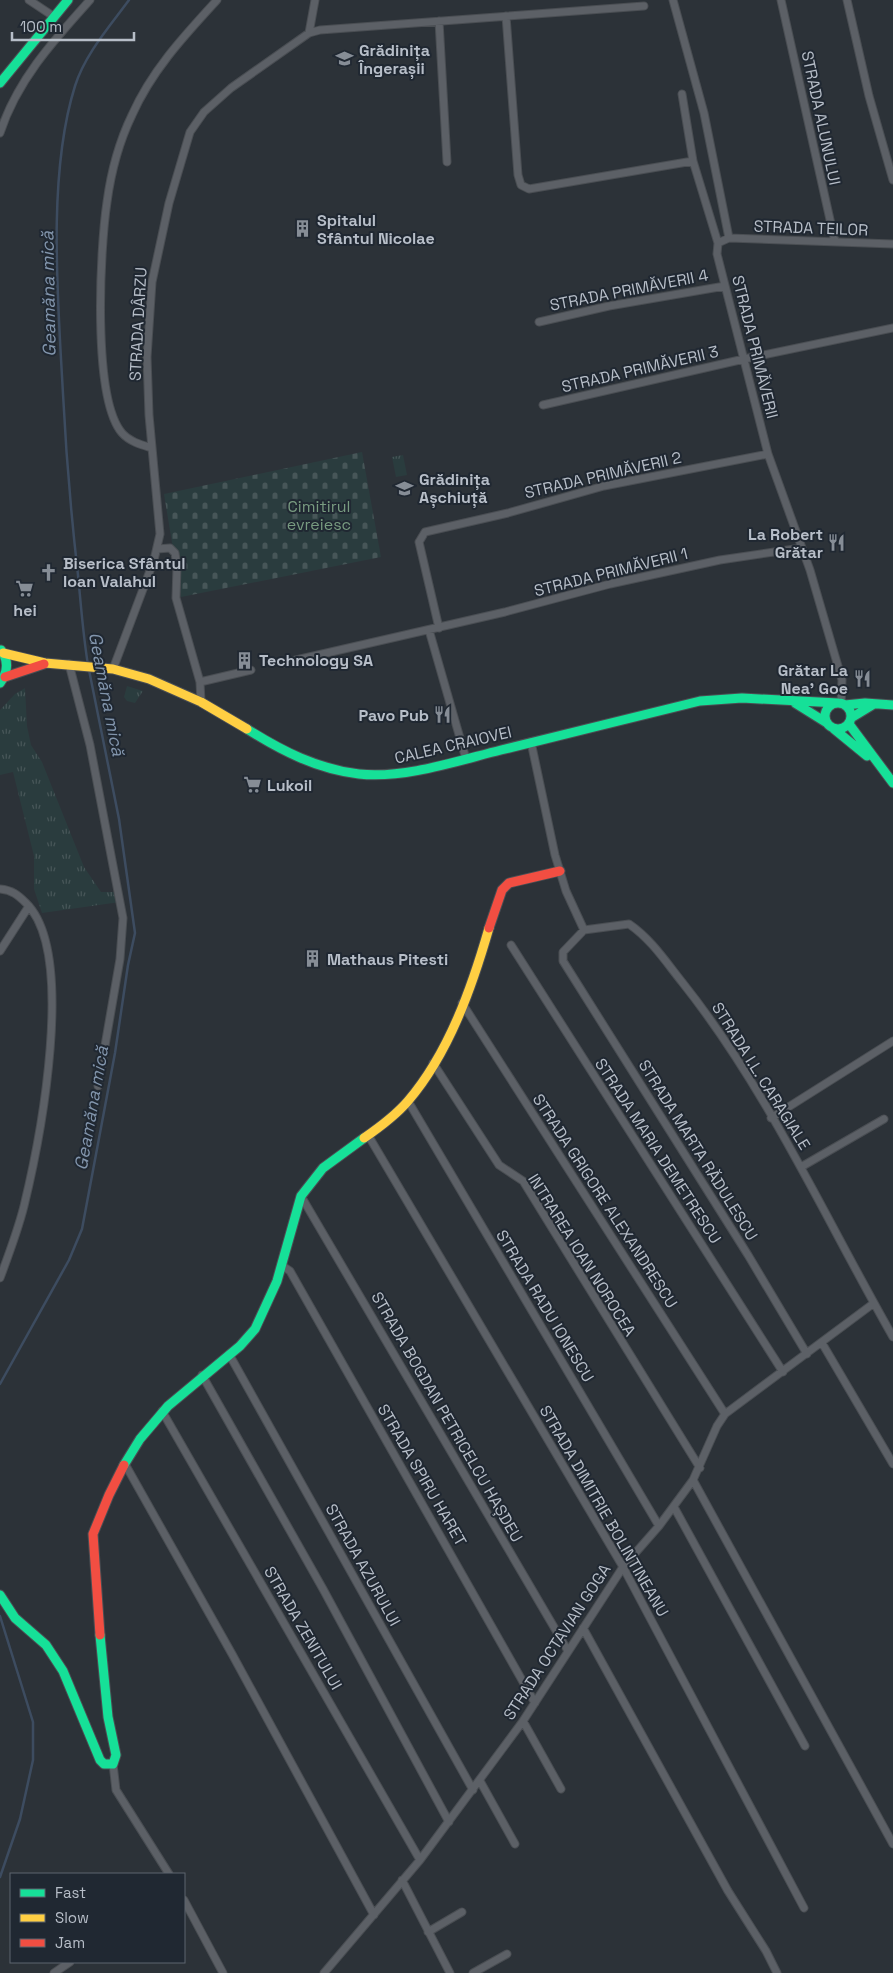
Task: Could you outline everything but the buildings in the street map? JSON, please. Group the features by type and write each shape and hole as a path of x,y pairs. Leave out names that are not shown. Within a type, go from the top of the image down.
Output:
{"main road":[{"path":"0,83 68,0"},
{"path":"2,651 45,664"},
{"path":"2,651 8,665 2,680"},
{"path":"2,680 45,664"},
{"name":"CALEA CRAIOVEI","path":"45,664 73,664 113,669 148,679 201,702 288,754 340,771 360,774 402,773 700,701 742,698 842,704 893,704"},
{"name":"CALEA CRAIOVEI","path":"795,702 830,726 877,765 893,783"},
{"path":"850,721 849,709 842,704 827,710 830,726 842,729 876,703"},
{"name":"CALEA CRAIOVEI","path":"850,721 877,765"},
{"path":"0,1595 15,1618 46,1645 63,1671 100,1760 104,1764 112,1764 116,1755 108,1717 92,1534 125,1464 139,1439 162,1410 244,1342 255,1330 270,1300 301,1196 310,1181 326,1165 391,1118 408,1101 433,1063 462,1003 478,964 502,890 509,883 560,871"}],"street":[{"path":"29,0 53,16"},
{"path":"0,132 12,102 43,53 90,0"},
{"path":"152,448 136,443 122,434 115,421 105,382 102,354 102,276 107,201 121,140 149,82 178,42 217,0"},
{"path":"309,34 315,0"},
{"path":"673,0 704,113 729,238 718,243"},
{"name":"STRADA ALUNULUI","path":"781,0 834,242"},
{"path":"846,0 869,96 893,180"},
{"name":"STRADA DÂRZU","path":"113,669 136,613 160,534 152,448 147,357 152,282 169,203 190,132 204,112 231,88 309,34 320,30 644,6"},
{"path":"506,16 518,175 521,185 529,189 693,161"},
{"path":"439,21 447,162"},
{"name":"STRADA PRIMĂVERII","path":"682,94 693,161 718,243 717,254 768,454 810,570 842,680 842,704"},
{"name":"STRADA TEILOR","path":"729,238 893,244"},
{"name":"STRADA PRIMĂVERII 4","path":"538,322 609,306 725,286"},
{"name":"STRADA PRIMĂVERII 3","path":"543,404 893,328"},
{"name":"STRADA PRIMĂVERII 2","path":"439,628 419,542 425,532 604,486 768,454"},
{"path":"157,549 170,548 175,553 177,566 176,598 200,682 201,702"},
{"name":"STRADA PRIMĂVERII 1","path":"283,663 439,628 682,568 801,548"},
{"path":"429,630 466,759"},
{"path":"73,664 123,918 120,959 98,1086"},
{"path":"200,682 251,670"},
{"path":"531,742 560,871 584,930"},
{"path":"0,889 9,890 17,894 29,906 44,930 48,945 51,1016 50,1065 24,1206 0,1278"},
{"path":"0,951 29,906"},
{"name":"STRADA I.L. CARAGIALE","path":"584,930 629,924 637,929 653,945 722,1034 801,1168 893,1337"},
{"name":"STRADA MARTA RĂDULESCU","path":"584,930 563,952 563,961 748,1255 807,1354"},
{"name":"STRADA MARIA DEMETRESCU","path":"511,944 783,1372"},
{"name":"STRADA GRIGORE ALEXANDRESCU","path":"462,1003 725,1414"},
{"path":"771,1118 893,1041"},
{"name":"INTRAREA IOAN NOROCEA","path":"433,1063 499,1165 523,1181 700,1468"},
{"name":"STRADA RADU IONESCU","path":"408,1101 659,1526"},
{"path":"801,1168 884,1119"},
{"name":"STRADA DIMITRIE BOLINTINEANU","path":"368,1135 623,1567 804,1908"},
{"name":"STRADA BOGDAN PETRICELCU HAȘDEU","path":"301,1196 568,1651"},
{"name":"STRADA SPIRU HARET","path":"281,1265 290,1271 535,1703"},
{"name":"STRADA OCTAVIAN GOGA","path":"324,1973 420,1860 523,1722 623,1567 659,1526 693,1480 700,1468 717,1426 725,1414 874,1303"},
{"path":"822,1343 893,1464"},
{"name":"STRADA AZURULUI","path":"229,1354 473,1790"},
{"path":"202,1375 323,1590 449,1822"},
{"name":"STRADA ZENITULUI","path":"162,1410 420,1860"},
{"path":"125,1464 232,1654 374,1915"},
{"path":"693,1480 893,1844"},
{"path":"674,1507 806,1746"},
{"path":"583,1628 728,1891 766,1951 777,1973"},
{"path":"523,1722 561,1789"},
{"path":"112,1764 116,1790 168,1873"},
{"path":"480,1781 515,1844"},
{"path":"402,1880 450,1973"},
{"path":"185,1902 223,1973"},
{"path":"428,1932 462,1912"},
{"path":"472,1973 507,1954"},
{"path":"54,1973 69,1963"}],"green space":[{"name":"Cimitirul evreiesc","path":"362,452 381,557 181,597 164,494"},
{"path":"403,455 407,475 396,477 392,457"},
{"path":"127,686 143,691 135,703 127,701 124,697"},
{"path":"25,688 27,726 31,745 42,762 84,867 101,892 118,892 120,902 42,913 34,889 34,856 13,772 0,775 0,710 15,694"}],"waterway":[{"name":"Geamăna mică","path":"88,665 73,529 66,439 57,279 58,198 66,121 79,74 91,52 129,0"},
{"name":"Geamăna mică","path":"0,1384 69,1260 82,1229 135,933 119,819 89,670"},
{"path":"0,1616 33,1722 33,1760 20,1819 0,1877"}],"traffic: fast":[{"path":"0,83 68,0"},
{"path":"0,683 5,675 6,666 1,650"},
{"path":"247,729 273,745 314,763 344,772 376,775 412,772 449,764 700,701 742,698 838,703"},
{"path":"795,703 827,723"},
{"path":"838,703 847,707 851,716 847,725 838,729 829,725 825,716 829,707 838,703"},
{"path":"845,705 865,703 893,705"},
{"path":"851,718 874,704"},
{"path":"849,724 893,783"},
{"path":"834,729 867,756"},
{"path":"124,1465 140,1439 168,1406 240,1346 255,1329 277,1281 301,1196 323,1168 364,1138"},
{"path":"0,1595 15,1618 46,1645 63,1671 100,1760 104,1764 113,1764 116,1755 108,1717 100,1635"}],"traffic: slow":[{"path":"3,653 45,663 113,669 149,679 201,702 247,729"},
{"path":"364,1138 388,1121 408,1101 436,1062 458,1019 489,928"}],"traffic: jam":[{"path":"5,677 44,664"},
{"path":"489,928 502,890 509,883 560,871"},
{"path":"100,1635 93,1534 124,1465"}],"place":[{"name":"Grădinița Îngerașii","path":"345,59"},
{"name":"Spitalul Sfântul Nicolae","path":"303,229"},
{"name":"Grădinița Așchiuță","path":"405,488"},
{"name":"La Robert Grătar","path":"837,543"},
{"name":"Biserica Sfântul Ioan Valahul","path":"49,572"},
{"name":"hei","path":"25,589"},
{"name":"Technology SA","path":"245,660"},
{"name":"Grătar La Nea' Goe","path":"862,679"},
{"name":"Pavo Pub","path":"443,715"},
{"name":"Lukoil","path":"253,785"},
{"name":"Mathaus Pitesti","path":"313,959"}]}
